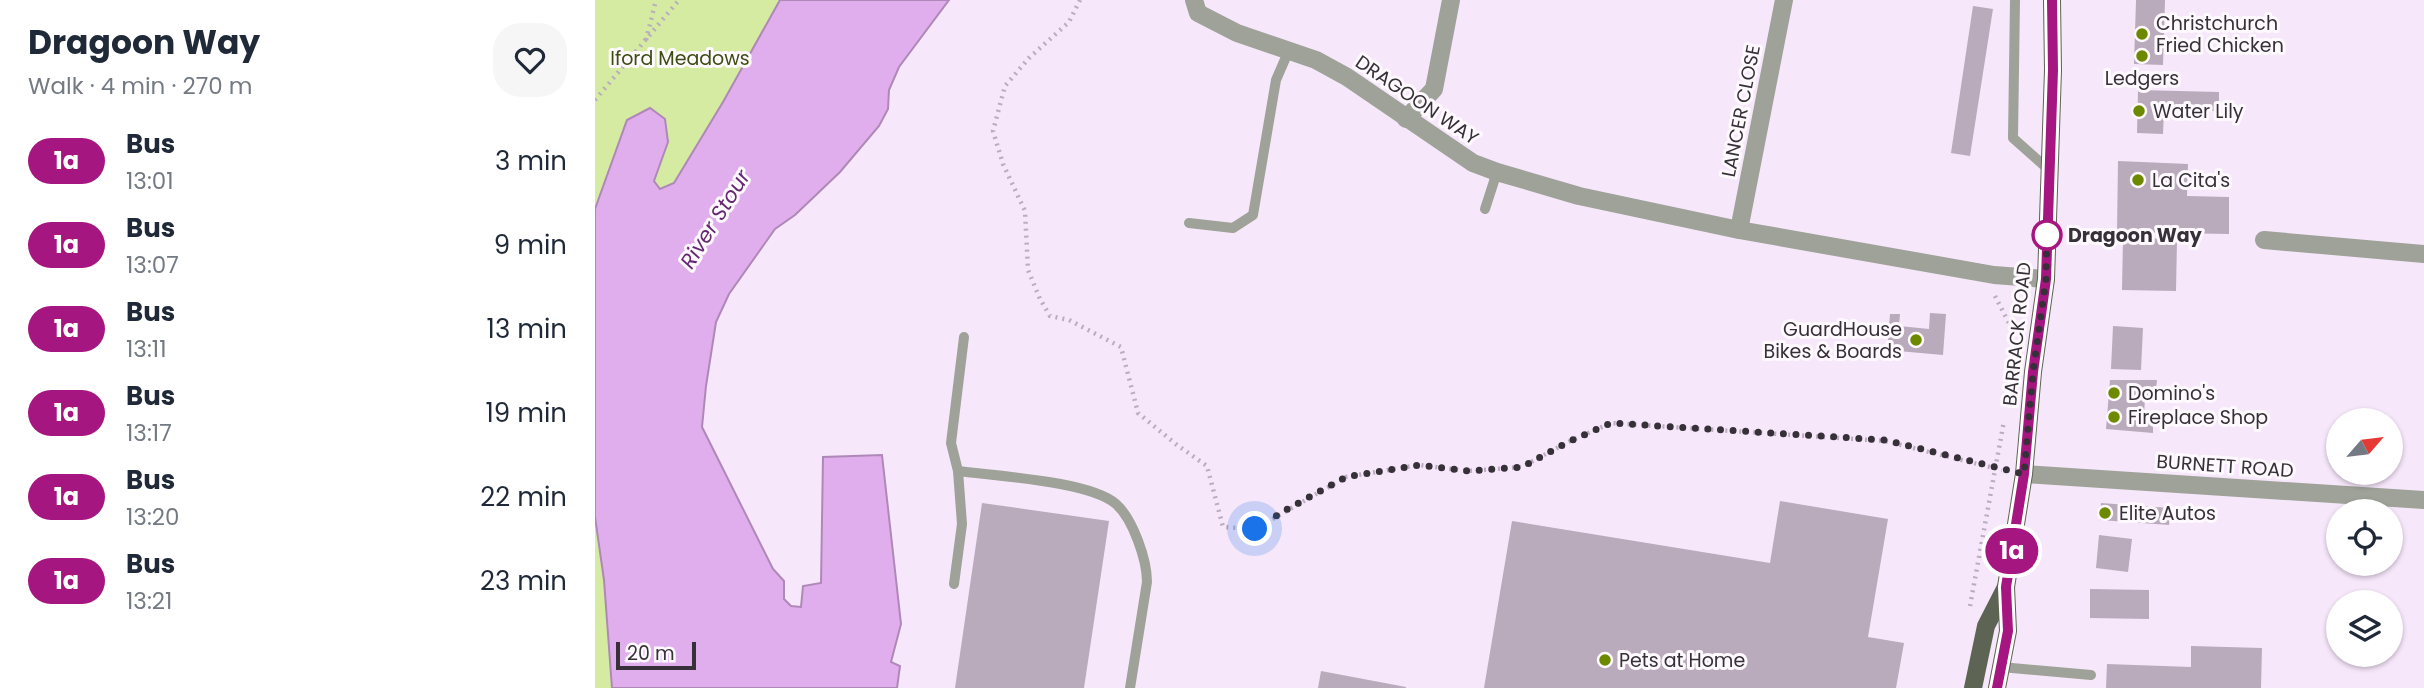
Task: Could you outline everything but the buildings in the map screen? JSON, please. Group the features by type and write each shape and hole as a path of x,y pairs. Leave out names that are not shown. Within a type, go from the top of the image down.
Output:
{"main road":[{"name":"BARRACK ROAD","path":"1997,688 2008,631 2006,587 2024,474 2033,372 2046,279 2053,70 2052,0"},
{"name":"BARRACK ROAD","path":"1973,688 1986,626 2006,587"}],"street":[{"name":"DRAGOON WAY","path":"1194,0 1198,13 1237,33 1316,60 1347,76 1473,163 1497,172 1579,196 1739,230 1994,275 2046,279"},
{"path":"1406,119 1434,89 1451,0"},
{"name":"LANCER CLOSE","path":"1739,230 1784,0"},
{"path":"2264,240 2424,254"},
{"name":"BURNETT ROAD","path":"2024,474 2424,500"}],"lane":[{"path":"2015,0 2013,138 2049,170"},
{"path":"1189,223 1233,228 1253,215 1276,80 1289,50"},
{"path":"1485,209 1497,172"},
{"path":"954,584 962,524 958,471 951,443 964,337"},
{"path":"958,471 1081,487 1116,504 1136,534 1147,567 1130,688"},
{"path":"2001,667 2091,676"}],"path":[{"path":"646,41 656,0"},
{"path":"595,100 679,0"},
{"path":"1080,0 1069,22 1029,58 1005,86 993,131 1003,164 1025,211 1028,270 1039,299 1050,316 1069,320 1121,347 1138,413 1207,466 1223,527 1255,529 1346,477 1419,465 1468,471 1522,467 1611,423 1885,440 2024,474"},
{"path":"1994,275 1992,284 1997,301 2012,329 2013,354"},
{"path":"1969,613 2005,417"}],"green space":[{"name":"Iford Meadows","path":"595,0 780,0 674,183 660,189 654,181 668,142 665,119 627,120 595,209"},
{"path":"595,518 604,580 612,688 595,688"}],"water":[{"name":"River Stour","path":"780,0 949,0 899,67 889,90 888,109 879,126 840,172 795,215 775,229 729,294 716,322 702,427 773,569 784,581 784,599 791,606 801,607 803,586 821,583 823,457 882,455 901,624 891,662 900,666 897,688 612,688 604,580 595,517 595,209 627,120 650,108 665,119 668,142 654,181 660,189 674,183"}],"bus line":[{"name":"1a","path":"1997,688 2008,631 2006,587 2024,474 2033,372 2046,279 2053,70 2052,0"}],"place":[{"name":"Christchurch Fried Chicken","path":"2142,34"},
{"name":"Ledgers","path":"2142,56"},
{"name":"Water Lily","path":"2139,111"},
{"name":"La Cita's","path":"2138,180"},
{"name":"Dragoon Way","path":"2047,235"},
{"name":"GuardHouse Bikes & Boards","path":"1916,340"},
{"name":"Domino's","path":"2114,393"},
{"name":"Fireplace Shop","path":"2114,417"},
{"name":"Elite Autos","path":"2105,513"},
{"name":"Pets at Home","path":"1605,660"}],"route":[{"path":"1255,529 1346,477 1419,465 1468,471 1522,467 1611,423 1885,440 2024,474 2033,372 2046,279 2047,225 2047,235"}]}
